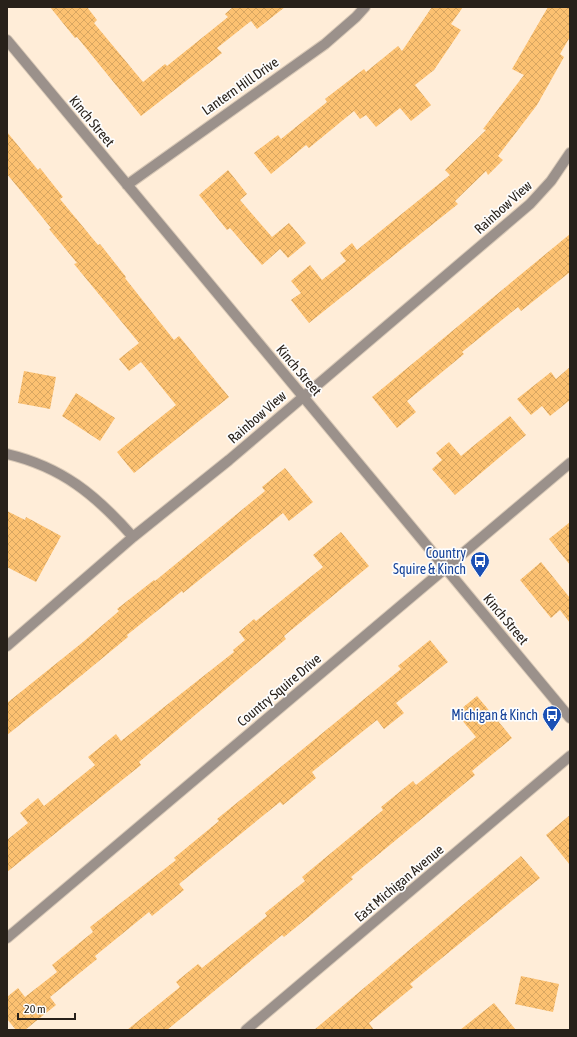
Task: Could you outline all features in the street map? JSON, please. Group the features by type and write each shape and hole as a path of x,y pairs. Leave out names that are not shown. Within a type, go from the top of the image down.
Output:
{"street":[{"name":"Lantern Hill Drive","path":"127,185 325,44 365,7"},
{"name":"Kinch Street","path":"7,40 570,718"},
{"name":"Rainbow View","path":"7,646 133,537 229,460 302,396 530,204 551,181 570,153"},
{"path":"7,454 32,460 54,470 88,493 111,513 133,537"},
{"name":"Country Squire Drive","path":"7,938 570,463"},
{"name":"East Michigan Avenue","path":"246,1030 570,756"}],"building":[{"path":"50,7 87,7 97,20 94,23 143,82 165,64 167,66 228,17 225,14 233,7 285,7 257,29 251,21 217,48 222,53 141,116 77,37 75,38"},
{"path":"432,7 463,7 451,24 461,30 434,70 415,85 431,105 411,121 400,108 376,127 366,115 360,119 354,111 309,148 306,145 271,174 254,153 278,135 281,139 327,102 325,99 364,69 366,72 398,46 402,51"},
{"path":"548,7 570,7 570,37 560,54 564,57 537,105 498,156 503,160 488,175 486,171 455,201 458,204 309,323 291,300 301,293 291,281 310,265 322,280 346,261 340,253 352,243 357,250 450,175 445,170 486,130 483,129 524,75 512,69"},
{"path":"7,132 38,170 40,168 63,197 60,199 98,245 100,244 174,340 179,336 229,397 134,473 117,452 176,405 141,362 129,371 119,359 139,343 74,264 77,263 49,229 51,228 7,174"},
{"path":"228,170 247,194 240,200 272,237 289,223 306,243 288,258 280,249 262,265 230,228 227,230 199,195"},
{"path":"570,234 570,272 521,311 518,307 462,352 464,354 407,401 416,412 397,428 372,397"},
{"path":"570,367 570,400 550,416 542,406 531,415 517,399 551,372 556,379"},
{"path":"24,371 56,377 50,409 18,403"},
{"path":"76,393 115,418 100,441 62,416"},
{"path":"510,416 526,435 455,495 432,469 442,460 436,453 449,442 461,456"},
{"path":"285,468 313,502 289,521 283,513 183,593 182,591 127,635 128,637 7,735 7,703 83,642 119,611 117,609 154,580 155,581 265,491 262,487"},
{"path":"7,511 25,520 26,517 61,536 36,582 7,567"},
{"path":"570,522 570,565 549,539"},
{"path":"341,532 369,566 284,636 286,639 139,762 141,765 7,872 7,840 28,823 20,813 38,798 44,806 95,765 88,757 116,734 121,741 234,652 233,650 245,640 239,632 254,619 256,621 323,567 313,555"},
{"path":"541,562 570,598 570,623 560,610 551,618 520,580"},
{"path":"430,640 448,662 396,703 404,713 384,729 377,720 312,772 316,778 283,805 280,802 179,884 184,890 152,916 149,912 95,956 97,959 50,997 56,1005 25,1030 16,1030 7,1019 7,997 18,988 25,997 57,972 52,965 93,932 90,927 176,860 174,858 219,821 217,819 401,669 398,666"},
{"path":"477,696 512,738 472,771 475,775 351,877 353,879 312,914 284,937 282,935 167,1030 127,1030 180,987 176,982 198,964 202,968 267,916 265,913 305,881 302,877 383,810 381,807 413,781 416,785 476,737 456,713"},
{"path":"570,815 570,865 546,835"},
{"path":"521,856 540,878 410,984 413,987 369,1023 374,1030 314,1030"},
{"path":"521,976 559,984 553,1012 515,1004"},
{"path":"494,1003 516,1030 460,1030"}],"place":[{"name":"Country Squire & Kinch","path":"480,578"},
{"name":"Michigan & Kinch","path":"552,732"}]}
